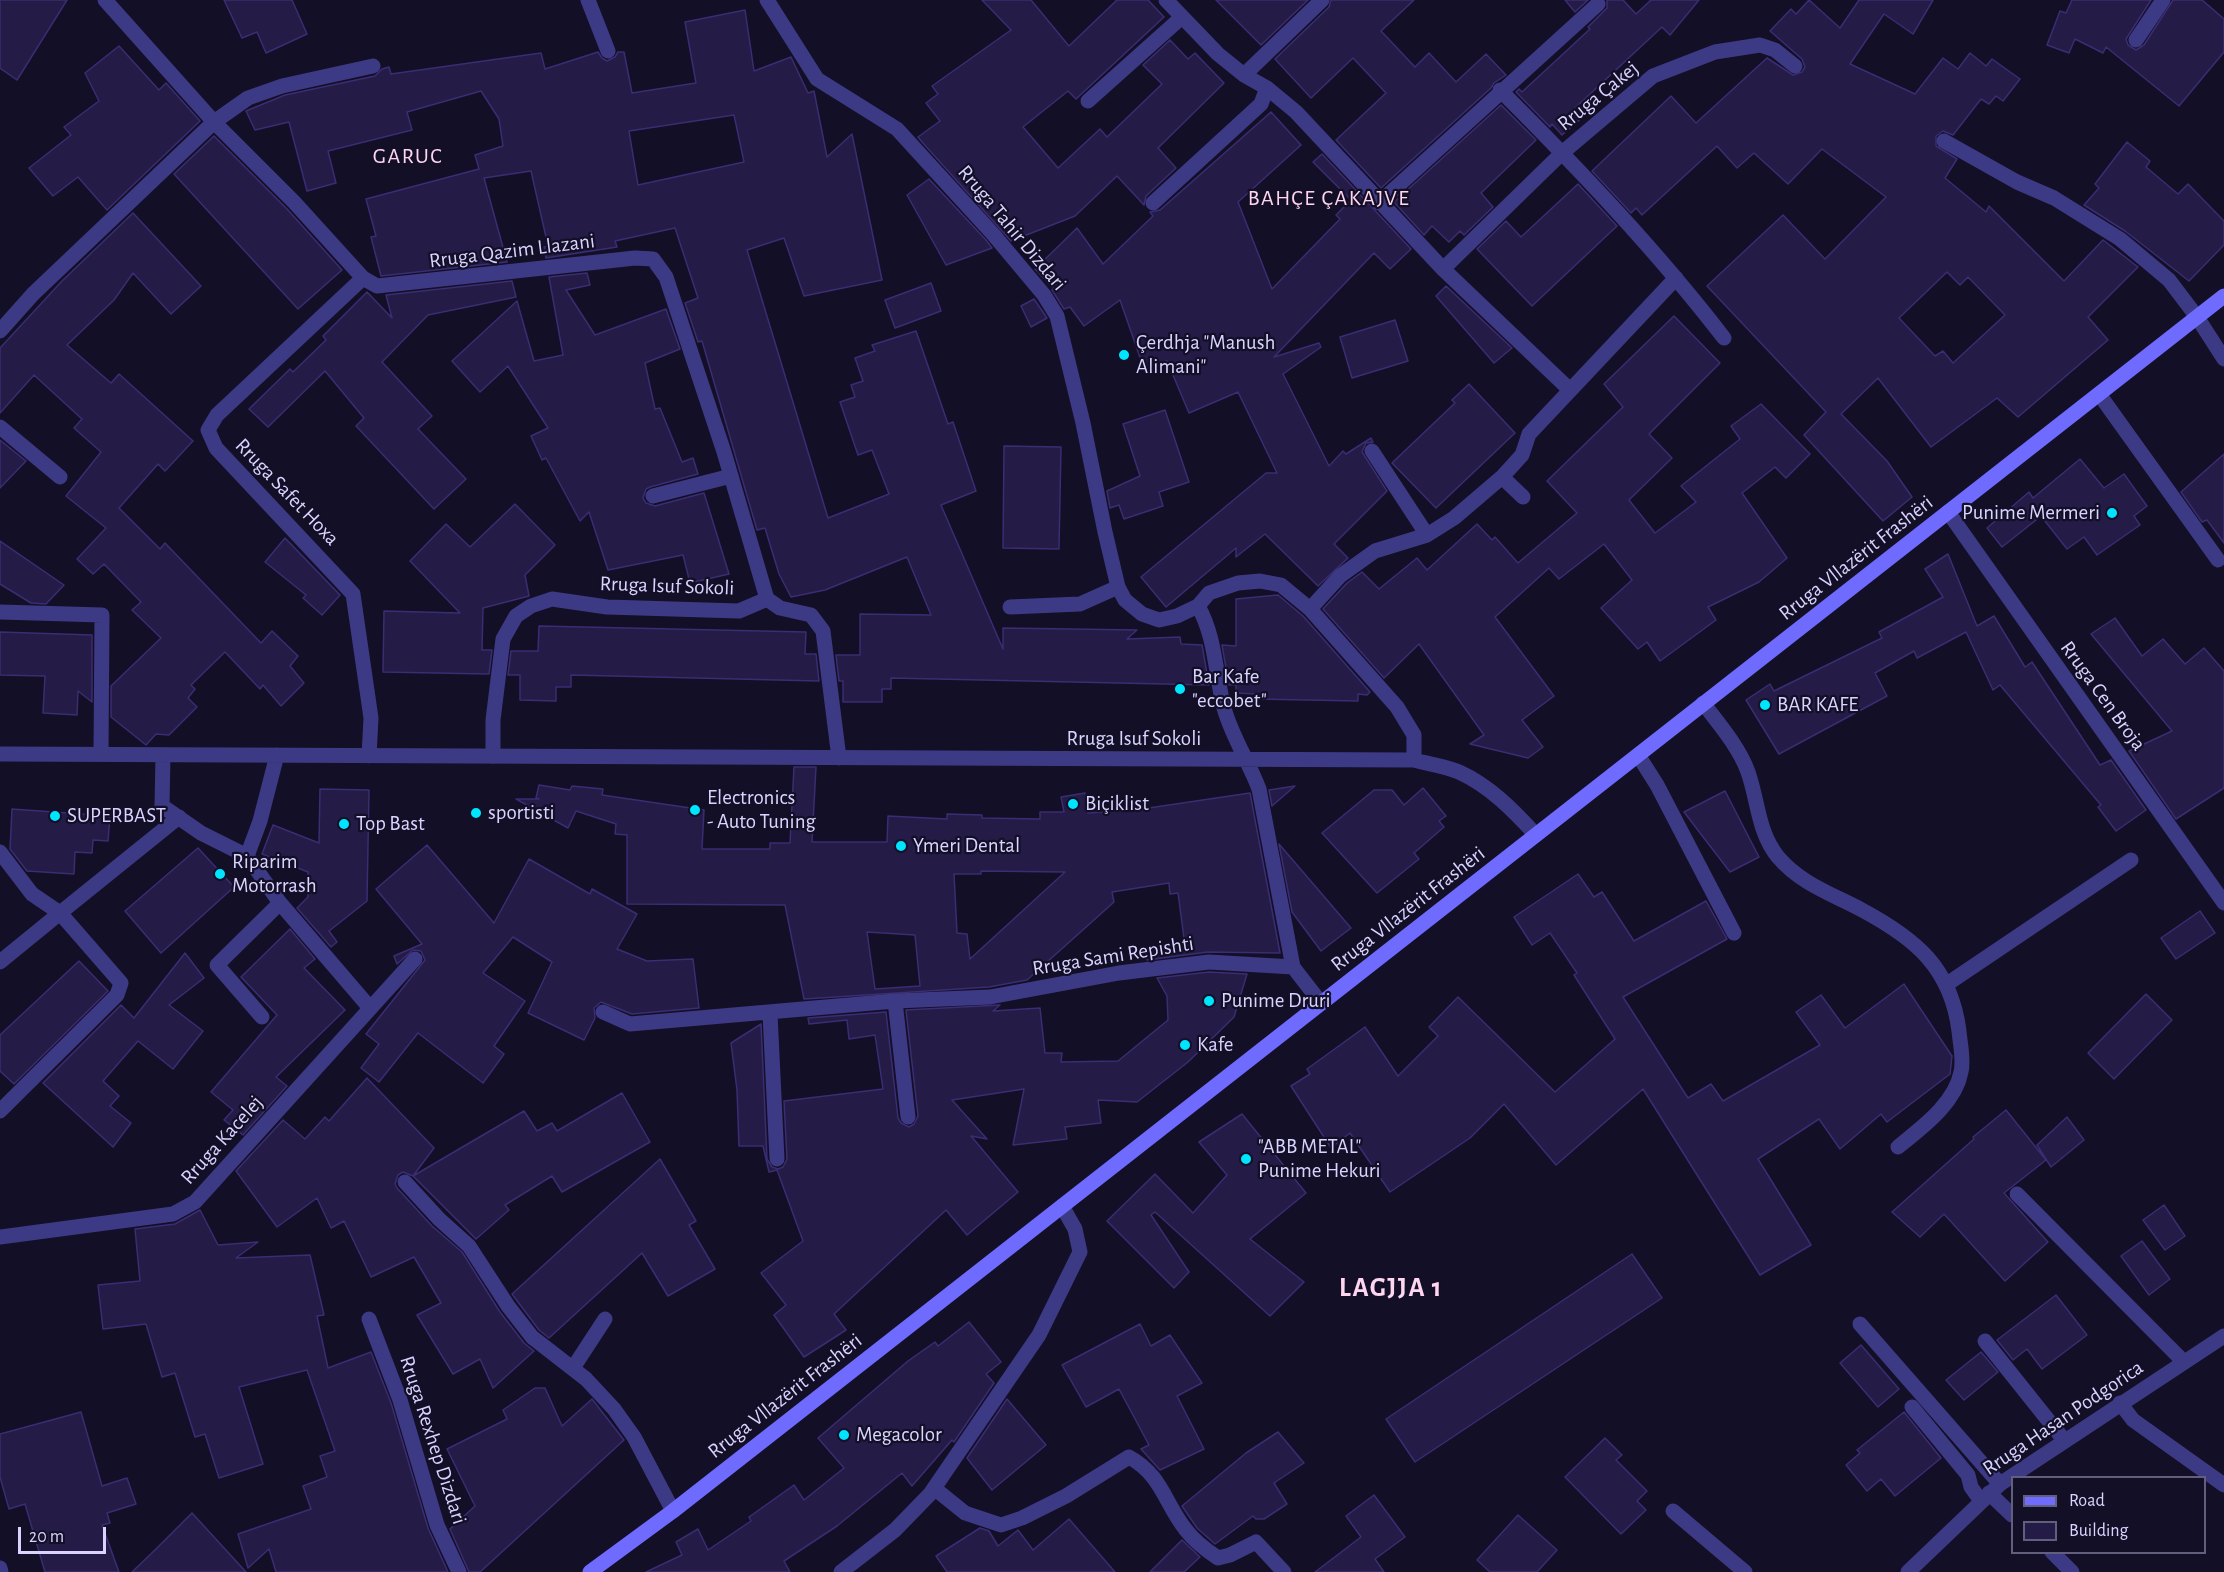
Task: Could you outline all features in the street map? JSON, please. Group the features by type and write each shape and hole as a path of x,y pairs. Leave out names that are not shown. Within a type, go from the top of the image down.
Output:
{"main road":[{"name":"Rruga Vllazërit Frashëri","path":"673,1511 2224,296"},
{"path":"590,1572 673,1511"}],"street":[{"path":"105,0 214,122 363,278"},
{"path":"588,0 608,51"},
{"name":"Rruga Tahir Dizdari","path":"767,0 817,79 897,129 993,234 1044,295 1057,316 1118,587 1125,600 1142,614 1159,620 1177,616 1198,606 1209,593 1238,584 1260,581 1281,585 1310,609 1397,707 1414,735 1414,760"},
{"path":"1166,0 1218,54 1244,75 1267,88 1296,112 1443,269 1522,347 1570,390"},
{"path":"1244,75 1322,0"},
{"path":"2136,40 2163,0"},
{"path":"1379,202 1500,90 1598,4"},
{"path":"1088,101 1182,17"},
{"name":"Rruga Çakej","path":"1443,269 1562,153 1653,76 1715,52 1760,45 1775,50 1795,66"},
{"path":"0,332 41,286 214,122 248,98 282,86 374,66"},
{"path":"1153,203 1261,104 1267,88"},
{"name":"Rruga Çakej","path":"1500,90 1562,153 1676,278 1724,338"},
{"path":"1944,141 2017,182 2054,198 2120,239 2169,280 2197,317 2224,359"},
{"name":"Rruga Qazim Llazani","path":"363,278 377,286 391,286 636,258 652,259 666,278 731,476 767,599"},
{"name":"Rruga Safet Hoxa","path":"363,278 217,415 208,430 216,448 318,553 353,594 371,718 369,756"},
{"path":"1310,609 1340,576 1375,551 1427,535 1454,518 1502,477 1522,455 1529,434 1676,278"},
{"path":"2099,394 2218,560"},
{"path":"0,426 60,477"},
{"path":"1372,451 1427,535"},
{"path":"653,496 731,476"},
{"path":"1502,477 1523,497"},
{"name":"Rruga Cen Broja","path":"1948,512 2224,903"},
{"path":"1011,607 1080,604 1118,587"},
{"name":"Rruga Isuf Sokoli","path":"493,756 493,720 502,639 516,615 531,606 552,599 608,607 739,611 767,599"},
{"path":"767,599 780,608 811,615 823,631 839,758"},
{"name":"Rruga Isuf Sokoli","path":"1198,606 1208,623 1224,708 1259,789 1293,967"},
{"path":"0,612 102,615 101,754"},
{"path":"1703,704 1736,748 1748,771 1766,837 1778,856 1798,875 1824,893 1862,910 1907,938 1934,961 1947,984 1957,1016 1961,1072 1950,1095 1935,1116 1898,1148"},
{"name":"Rruga Isuf Sokoli","path":"0,754 1414,760 1459,772 1474,781 1510,807 1536,835"},
{"path":"163,755 162,806 201,833 247,856 280,903 370,1008"},
{"path":"247,856 260,821 277,755"},
{"path":"1638,755 1657,785 1734,933"},
{"path":"0,962 179,817"},
{"path":"0,852 32,894 60,913 121,983 117,995 0,1111"},
{"path":"1947,984 2131,860"},
{"path":"262,1017 217,965 280,903"},
{"name":"Rruga Kacelej","path":"0,1237 173,1214 195,1202 415,959"},
{"name":"Rruga Sami Repishti","path":"603,1012 630,1024 770,1014 895,1001 990,997 1119,973 1209,962 1293,967"},
{"path":"1293,967 1321,1003"},
{"path":"895,1001 908,1117"},
{"path":"770,1014 777,1159"},
{"path":"405,1182 439,1219 469,1246 508,1306 532,1337 573,1368 614,1408 634,1437 673,1511"},
{"path":"2017,1194 2184,1362"},
{"path":"841,1572 895,1530 934,1488 1038,1335 1080,1252 1075,1228 1062,1206"},
{"name":"Rruga Rexhep Dizdari","path":"369,1319 400,1400 437,1525 459,1572"},
{"path":"573,1368 604,1319"},
{"path":"1860,1324 1990,1493 2011,1513"},
{"name":"Rruga Hasan Podgorica","path":"2014,1476 2064,1440 2224,1336"},
{"path":"1985,1341 2064,1440"},
{"path":"2120,1403 2133,1420 2224,1485"},
{"path":"1912,1407 1968,1475 1971,1487 1990,1493"},
{"path":"934,1488 965,1513 1001,1525 1022,1518 1066,1496 1130,1457 1145,1466 1161,1487 1185,1529 1201,1546 1218,1558 1230,1556 1256,1542 1284,1572"},
{"name":"Rruga Hasan Podgorica","path":"1908,1572 1990,1493 2011,1478"},
{"path":"1673,1511 1745,1572"},
{"path":"2054,1554 2072,1572"}],"building":[{"path":"0,0 67,0 17,80 0,68"},
{"path":"224,0 292,0 307,34 266,53 257,32 242,38"},
{"path":"982,0 1031,0 1069,46 1117,0 1148,0 1164,17 1076,99 1068,91 1023,127 1058,168 1100,129 1107,137 1162,84 1143,65 1170,40 1188,59 1195,53 1224,83 1158,148 1176,168 1146,196 1144,205 1117,176 1075,216 1011,241 918,137 940,121 926,103 938,94 932,86 1011,30"},
{"path":"1216,0 1308,0 1261,45"},
{"path":"1331,0 1414,0 1381,31 1415,67 1429,53 1456,82 1486,54 1506,75 1494,83 1381,188 1336,140 1386,93 1353,58 1311,98 1275,59 1329,7"},
{"path":"1565,0 1588,0 1575,12"},
{"path":"1607,0 1623,0 1636,14 1651,0 1699,0 1670,35 1662,27 1576,107 1584,116 1562,135 1552,124 1550,127 1516,92 1519,89 1522,92 1590,29 1588,27 1607,8"},
{"path":"1809,0 1840,28 1859,0 1933,0 1913,34 1884,14 1850,64 1915,94 1943,58 1958,69 1970,53 1986,66 1992,59 2020,79 2003,101 1996,96 1989,104 1981,99 1953,135 1943,131 1936,136 1936,146 1957,159 1945,178 1986,212 1989,206 2064,281 2103,240 2138,267 2088,317 2108,340 2018,417 1997,398 1931,447 1878,378 1841,414 1887,461 1912,497 1883,521 1804,435 1826,412 1707,286 1783,215 1825,259 1886,197 1822,149 1788,184 1754,153 1737,168 1717,146 1642,215 1636,208 1631,213 1592,171 1671,96 1696,123 1767,58 1793,75 1802,72 1805,67 1802,59 1770,31 1791,9 1796,14","holes":["1947,272 1960,285 1968,277 2005,315 1953,363 1943,351 1935,356 1899,318"]},
{"path":"2072,0 2151,0 2126,39 2128,45 2136,50 2144,45 2173,0 2202,0 2224,19 2224,52 2179,106 2106,47 2103,53 2075,39 2069,53 2047,45 2060,11 2066,13"},
{"path":"745,10 754,71 791,57 808,93 814,91 827,157 852,134 882,280 804,296 784,238 747,250 828,518 889,494 872,450 858,455 840,402 855,397 851,385 863,381 855,358 875,351 872,345 916,331 948,424 953,422 976,491 941,505 1003,649 1003,628 1137,630 1127,639 1180,637 1181,644 1202,645 1209,685 891,678 891,689 882,689 882,702 843,702 843,681 839,681 836,655 860,655 860,614 931,615 907,557 825,590 791,597 779,574 765,528 757,530 702,341 698,342 685,303 698,298 675,228 615,241 617,247 546,258 544,247 548,246 531,171 484,178 507,262 381,276 371,237 376,236 366,199 479,169 475,155 503,146 499,119 481,91 407,112 412,130 328,151 336,183 307,191 289,122 255,130 246,111 285,95 375,76 382,69 389,67 391,74 541,53 545,69 598,52 607,61 615,57 618,52 624,52 632,93 696,83 685,22","holes":["734,115 744,162 638,185 629,131"]},
{"path":"119,46 159,90 166,83 200,121 107,210 78,177 53,196 29,168 71,135 64,127 99,101 85,73"},
{"path":"1501,105 1536,140 1481,193 1493,207 1464,235 1460,231 1449,242 1432,226 1424,235 1394,202"},
{"path":"1271,112 1301,145 1238,202 1272,289 1340,219 1336,215 1351,200 1313,162 1322,154 1411,249 1390,269 1374,253 1274,357 1319,343 1321,347 1283,374 1329,466 1343,451 1346,454 1371,438 1373,442 1366,443 1362,452 1387,491 1334,544 1348,558 1318,586 1265,534 1236,557 1236,548 1166,607 1141,577 1266,473 1277,473 1238,392 1189,413 1167,361 1144,369 1120,300 1084,326 1070,307 1064,309 1052,290 1054,289 1035,269 1077,228 1103,264 1153,216 1150,212 1160,210"},
{"path":"214,136 287,209 342,270 298,309 174,174"},
{"path":"2127,142 2150,161 2146,167 2178,194 2188,184 2224,221 2224,245 2189,281 2125,231 2084,205 2099,188 2095,184"},
{"path":"929,179 992,248 946,265 907,195"},
{"path":"1578,184 1617,226 1532,306 1477,249 1506,221 1521,237"},
{"path":"133,213 201,286 171,314 133,273 114,300 67,345 111,383 119,374 193,441 165,471 158,464 119,508 160,549 165,543 261,643 272,631 298,656 290,666 304,683 281,706 263,685 260,689 225,652 191,685 195,689 188,698 197,707 169,735 156,734 146,745 111,717 111,686 161,638 132,610 141,602 104,564 93,574 77,559 106,528 66,496 101,452 74,428 82,419 34,375 0,413 0,348 62,281"},
{"path":"587,273 590,285 566,290 595,335 666,309 680,349 645,363 655,409 660,408 682,462 693,458 698,474 650,487 646,489 643,498 646,503 655,506 704,493 729,574 690,583 683,555 608,570 589,512 580,521 546,458 542,460 531,436 548,428 508,366 480,392 452,361 517,301 534,361 563,355 549,277"},
{"path":"512,281 516,297 428,315 382,362 432,416 418,429 466,479 434,509 356,426 364,418 325,371 268,427 249,409 290,369 293,372 326,340 323,336 367,292 392,318 386,295"},
{"path":"931,283 941,311 895,328 885,300"},
{"path":"1446,286 1512,348 1494,363 1436,296"},
{"path":"1034,299 1047,318 1031,327 1021,306"},
{"path":"1674,316 1720,363 1649,434 1672,458 1629,500 1655,533 1696,502 1681,486 1740,439 1731,426 1761,404 1810,454 1786,478 1775,467 1742,493 1787,558 1759,582 1708,607 1716,620 1660,661 1647,642 1638,649 1601,608 1632,580 1604,544 1559,579 1549,568 1495,617 1554,696 1522,720 1543,747 1528,758 1470,744 1484,735 1419,644 1384,678 1323,609 1347,583 1362,572 1379,589 1417,558 1427,570 1477,524 1492,540 1495,537 1518,563 1577,513 1547,481 1623,407 1604,384"},
{"path":"1395,320 1408,361 1352,378 1340,337"},
{"path":"1469,384 1515,433 1436,508 1392,463 1455,403 1452,400"},
{"path":"1165,410 1189,482 1159,492 1163,506 1124,519 1119,505 1110,508 1107,491 1140,476 1123,424"},
{"path":"0,440 26,461 0,488"},
{"path":"1004,446 1061,447 1059,549 1003,548"},
{"path":"2224,454 2224,543 2207,520 2202,522 2181,492"},
{"path":"2080,459 2104,488 2124,474 2147,506 2134,516 2140,525 2097,555 2084,537 2067,549 2041,516 2002,547 1987,528 2029,492 2033,498"},
{"path":"515,504 555,545 525,575 529,596 483,608 482,650 492,650 489,674 383,672 384,611 460,613 410,561 446,524 470,547"},
{"path":"285,538 340,595 322,615 303,598 306,595 265,562"},
{"path":"0,541 64,585 46,604 31,603 0,584"},
{"path":"1948,554 1977,626 1994,616 2025,667 2032,662 2100,765 2111,760 2146,810 2116,831 2098,807 2101,805 2000,685 1993,690 1966,632 1917,658 1914,651 1875,673 1887,696 1779,754 1746,700 1770,684 1774,691 1882,638 1879,632 1943,597 1925,569"},
{"path":"1278,595 1303,616 1370,692 1367,695 1358,694 1358,701 1257,699 1257,694 1236,693 1236,685 1229,685 1222,645 1236,646 1236,599"},
{"path":"2115,618 2142,656 2163,639 2185,664 2204,648 2224,671 2224,788 2176,819 2129,751 2172,731 2091,634"},
{"path":"539,626 806,632 805,654 816,654 819,681 571,675 571,687 556,687 556,701 520,700 520,675 508,675 511,651 538,651"},
{"path":"0,632 92,635 92,702 78,691 77,715 43,713 45,676 0,675"},
{"path":"794,767 816,767 812,842 887,842 888,816 947,819 947,814 982,815 982,818 1040,819 1040,812 1064,812 1061,797 1085,793 1088,813 1135,810 1250,793 1280,953 1208,952 1147,960 1141,948 1185,946 1178,893 1170,894 1169,883 1112,892 1114,902 1027,980 989,987 804,999 785,905 627,904 627,835 615,834 616,824 576,811 568,828 516,799 539,799 536,798 539,785 570,790 572,786 603,789 602,795 704,810 702,849 770,849 770,843 790,843","holes":["981,871 1065,872 970,959 967,934 957,933 954,874 981,874","867,932 915,935 920,986 875,989"]},
{"path":"1295,786 1272,806 1269,790"},
{"path":"1423,788 1446,816 1439,821 1444,827 1414,853 1419,859 1377,893 1322,833 1374,790 1392,790 1404,805"},
{"path":"320,789 369,790 367,901 329,931 337,942 331,947 297,908 308,897 308,872 262,854 273,825 319,843"},
{"path":"1725,791 1759,857 1730,872 1684,812"},
{"path":"12,809 110,816 108,841 93,840 92,853 75,852 74,874 27,871 10,849"},
{"path":"1279,844 1351,928 1321,951 1292,912"},
{"path":"427,845 494,923 529,859 590,894 592,889 637,914 617,949 647,961 693,959 699,1008 632,1014 601,1002 594,1008 595,1018 584,1040 528,1013 552,962 513,937 483,973 525,1001 494,1046 504,1054 483,1083 418,1033 379,1082 361,1068 379,1044 366,1034 425,960 421,951 413,950 397,964 394,956 422,944 376,889"},
{"path":"198,848 234,887 161,953 125,911"},
{"path":"1578,874 1594,897 1602,892 1634,941 1706,901 1727,939 1623,997 1688,1098 1711,1084 1723,1101 1820,1045 1796,1012 1821,995 1845,1028 1904,984 1952,1056 1950,1074 1887,1122 1881,1114 1840,1149 1819,1119 1758,1159 1811,1245 1760,1275 1643,1089 1556,1165 1504,1104 1470,1138 1390,1192 1350,1133 1331,1148 1291,1086 1310,1074 1307,1069 1365,1027 1398,1076 1438,1036 1429,1027 1458,997 1555,1092 1615,1039 1574,975 1577,973 1550,933 1532,945 1514,917"},
{"path":"2200,911 2215,933 2176,959 2161,938"},
{"path":"290,929 315,959 304,968 345,1010 276,1077 287,1086 243,1135 224,1120 233,1110 211,1092 277,1015 241,977"},
{"path":"185,953 204,978 169,1005 203,1031 173,1069 138,1041 103,1081 119,1096 110,1106 131,1123 113,1147 43,1083 121,1005 134,1018"},
{"path":"79,961 108,991 14,1084 0,1071 0,1035"},
{"path":"1209,972 1247,974 1234,1017 1188,1062 1137,1102 1098,1100 1101,1123 1065,1127 1067,1139 1013,1145 1024,1089 952,1100 987,1139 971,1136 1018,1192 967,1235 946,1210 834,1314 846,1330 804,1357 774,1315 786,1305 761,1273 803,1241 777,1170 769,1172 763,1146 739,1146 737,1090 731,1043 761,1024 767,1159 772,1167 778,1169 783,1167 787,1159 784,1101 883,1089 875,1035 849,1039 847,1020 809,1024 808,1018 886,1012 898,1118 901,1123 909,1127 914,1124 918,1116 906,1010 1000,1005 993,1011 1040,1008 1045,1053 1062,1053 1061,1062 1118,1061 1168,1020 1167,996 1157,978"},
{"path":"2146,994 2172,1020 2114,1079 2088,1053"},
{"path":"367,1078 434,1148 413,1176 403,1172 398,1175 395,1184 397,1188 432,1226 462,1252 500,1312 524,1343 534,1351 493,1388 480,1359 453,1374 417,1315 441,1303 414,1257 371,1277 344,1221 331,1228 317,1198 277,1227 236,1171 283,1120 305,1139 325,1117 329,1121"},
{"path":"622,1093 650,1142 562,1192 552,1176 505,1205 509,1210 476,1239 413,1176 524,1111 537,1131 552,1123 557,1131"},
{"path":"2006,1110 2046,1160 2004,1193 2048,1242 2005,1281 1944,1214 1920,1237 1892,1212 1974,1139 1973,1137"},
{"path":"1242,1114 1306,1193 1250,1239 1304,1282 1270,1316 1155,1212 1151,1215 1189,1272 1174,1288 1107,1221 1155,1174 1193,1213 1227,1175 1199,1142"},
{"path":"2067,1117 2084,1140 2051,1167 2037,1145"},
{"path":"660,1159 696,1221 689,1225 715,1269 668,1296 642,1253 549,1338 539,1330 512,1294"},
{"path":"2164,1205 2185,1236 2165,1250 2143,1220"},
{"path":"200,1210 218,1245 258,1242 236,1258 310,1255 324,1315 317,1316 328,1368 371,1352 391,1403 428,1528 448,1572 276,1572 269,1549 248,1568 238,1534 311,1509 303,1486 327,1477 320,1456 335,1451 307,1370 239,1387 263,1464 219,1478 205,1434 195,1437 175,1373 162,1377 146,1324 103,1329 98,1285 140,1281 135,1229 175,1224"},
{"path":"2142,1241 2170,1279 2149,1295 2121,1256"},
{"path":"1632,1254 1662,1298 1415,1462 1386,1419"},
{"path":"2056,1295 2087,1335 2042,1369 2027,1349 2013,1360 1997,1340"},
{"path":"969,1322 1001,1362 986,1374 994,1383 954,1442 952,1440 912,1486 902,1473 837,1526 784,1561 790,1572 646,1572 682,1555 676,1542 698,1529 708,1550 751,1521 749,1517 794,1485 804,1500 844,1468 818,1438 908,1361 935,1342 938,1346"},
{"path":"1140,1324 1151,1346 1170,1335 1202,1383 1177,1396 1204,1449 1160,1470 1141,1449 1149,1445 1119,1389 1086,1407 1062,1365"},
{"path":"1861,1345 1899,1389 1878,1407 1840,1363"},
{"path":"1981,1352 1998,1372 1964,1400 1946,1380"},
{"path":"535,1388 545,1388 562,1426 592,1399 624,1440 480,1572 469,1572 450,1529 475,1506 447,1449 507,1419 503,1410"},
{"path":"1007,1399 1046,1445 992,1490 967,1458"},
{"path":"81,1412 102,1486 127,1478 136,1504 107,1513 110,1523 102,1525 119,1572 45,1572 25,1504 9,1509 0,1477 0,1434"},
{"path":"1904,1412 1941,1458 1895,1496 1881,1479 1867,1491 1846,1465 1860,1453 1857,1450"},
{"path":"1278,1432 1304,1463 1274,1483 1287,1504 1264,1519 1256,1519 1253,1516 1215,1544 1197,1528 1182,1506 1246,1453"},
{"path":"1605,1438 1622,1455 1616,1460 1647,1491 1637,1501 1646,1510 1621,1534 1565,1477"},
{"path":"1374,1495 1405,1537 1375,1559 1384,1572 1315,1572 1361,1537 1346,1516"},
{"path":"192,1513 246,1572 132,1572 156,1549"},
{"path":"1518,1515 1557,1550 1537,1572 1490,1572 1477,1560"},
{"path":"1069,1519 1115,1572 947,1572 936,1556 980,1528 989,1531 998,1546 1018,1530 1033,1550"},
{"path":"1182,1540 1200,1557 1184,1572 1150,1572"}],"place":[{"name":"Çerdhja \"Manush Alimani\"","path":"1124,355"},
{"name":"Punime Mermeri","path":"2112,513"},
{"name":"Bar Kafe \"eccobet\"","path":"1180,689"},
{"name":"BAR KAFE","path":"1765,705"},
{"name":"Biçiklist","path":"1073,804"},
{"name":"Electronics - Auto Tuning","path":"695,810"},
{"name":"sportisti","path":"476,813"},
{"name":"SUPERBAST","path":"55,816"},
{"name":"Top Bast","path":"344,824"},
{"name":"Ymeri Dental","path":"901,846"},
{"name":"Riparim Motorrash","path":"220,874"},
{"name":"Punime Druri","path":"1209,1001"},
{"name":"Kafe","path":"1185,1045"},
{"name":"\"ABB METAL\" Punime Hekuri","path":"1246,1159"},
{"name":"Megacolor","path":"844,1435"}],"district":[{"name":"GARUC","path":"408,156"},
{"name":"BAHÇE ÇAKAJVE","path":"1329,198"},
{"name":"LAGJJA 1","path":"1391,1288"}]}
